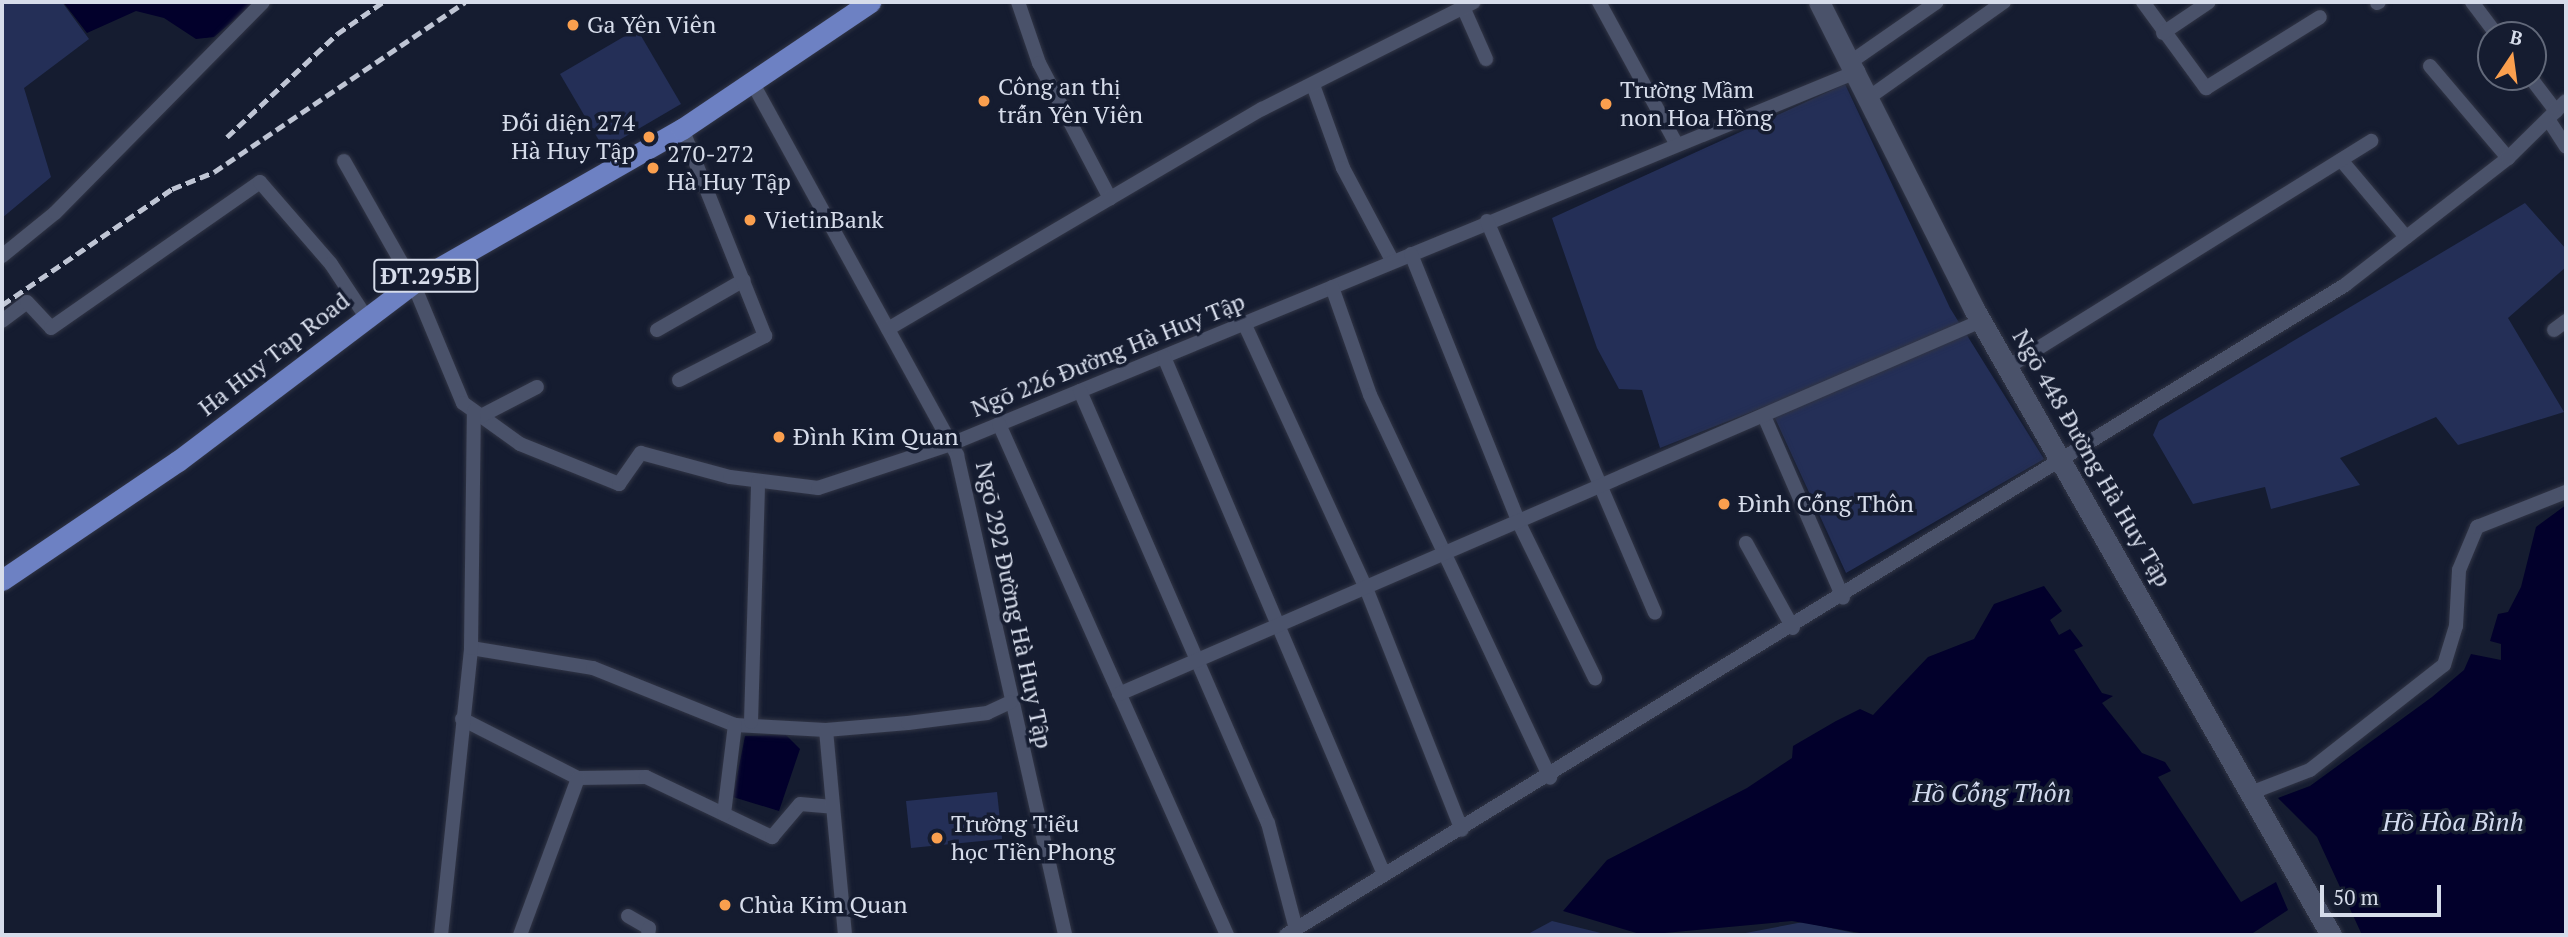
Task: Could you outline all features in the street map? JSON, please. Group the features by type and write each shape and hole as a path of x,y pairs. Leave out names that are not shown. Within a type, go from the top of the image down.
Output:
{"main road":[{"name":"Ha Huy Tap Road","path":"2,580 178,461 413,283 682,129 870,2"}],"street":[{"path":"2,256 55,213 263,2"},
{"path":"1018,2 1039,63 1110,198"},
{"path":"1599,2 1676,143"},
{"name":"Ngõ 448 Đường Hà Huy Tập","path":"1819,2 1871,96 1981,321 2065,462 2253,792 2331,935"},
{"name":"Ngõ 226 Đường Hà Huy Tập","path":"344,160 413,283 463,403 520,444 619,484 641,453 758,481 818,488 951,444 999,425 1855,66 1937,2"},
{"path":"1871,96 2004,2"},
{"path":"2143,2 2163,33 2206,88 2320,18"},
{"path":"2163,33 2208,2"},
{"path":"2472,2 2486,21"},
{"path":"888,329 1110,198 1313,85 1468,4 1486,59"},
{"path":"2430,66 2508,158"},
{"name":"Ngõ 292 Đường Hà Huy Tập","path":"752,82 951,444 1065,935"},
{"path":"1313,85 1343,168 1393,262"},
{"path":"2541,91 2557,111 2566,147"},
{"path":"1080,391 1268,822 1291,932 1383,872 1550,778 2065,462 2345,285 2508,158 2557,111"},
{"path":"679,380 765,337 682,129"},
{"path":"2008,367 2371,141"},
{"path":"2341,160 2406,237"},
{"path":"2,321 27,302 51,328 260,182 297,224 366,317"},
{"path":"1487,221 1655,613"},
{"path":"1411,254 1519,523 1595,678"},
{"path":"657,330 744,280"},
{"path":"1332,287 1370,395 1550,778"},
{"path":"1119,694 1199,663 1277,624 1519,523 1981,321"},
{"path":"1244,323 1366,588 1461,830"},
{"path":"1164,357 1383,872"},
{"path":"441,935 471,648 477,413 537,387"},
{"path":"1764,416 1843,598"},
{"path":"999,425 1227,935"},
{"path":"751,722 758,481"},
{"path":"2253,792 2310,770 2444,665 2456,626 2459,570 2477,527 2566,492"},
{"path":"1746,543 1793,628"},
{"path":"471,648 593,668 735,725 751,722 826,730 987,713 1011,702"},
{"path":"462,719 578,778 646,777 772,837 800,804 833,807"},
{"path":"724,814 735,725"},
{"path":"826,730 845,935"},
{"path":"520,935 578,778"},
{"path":"628,916 649,928 648,935"}],"shaded area":[{"path":"2,2 62,2 89,39 24,88 51,177 2,218"},
{"path":"637,29 681,104 604,149 560,74"},
{"path":"1845,84 1950,308 2044,459 1846,573 1769,405 1660,448 1642,390 1619,389 1597,348 1552,218"},
{"path":"2525,203 2566,249 2566,267 2508,318 2564,412 2458,445 2436,417 2340,458 2360,485 2271,509 2265,487 2193,504 2153,435 2159,421"},
{"path":"997,792 1002,839 911,848 906,801"},
{"path":"1552,921 1609,935 1526,935"},
{"path":"1803,922 1854,933 1886,935 1735,935"}],"water":[{"path":"63,2 255,2 214,37 196,39 164,18 136,11 87,33"},
{"name":"Hồ Hòa Bình","path":"2566,505 2566,935 2362,935 2317,837 2278,798 2310,786 2432,697 2464,670 2471,654 2501,660 2501,644 2490,641 2498,614 2508,612 2521,587 2536,527"},
{"name":"Hồ Cống Thôn","path":"2044,586 2062,611 2050,620 2059,635 2070,629 2083,646 2074,650 2102,693 2113,696 2102,703 2142,753 2165,762 2171,771 2158,777 2241,902 2276,882 2288,910 2250,935 1871,935 1792,921 1643,935 1563,911 1607,860 1747,788 1792,758 1793,746 1836,721 1860,709 1873,715 1928,657 1974,639 1994,604"},
{"path":"786,735 800,749 779,811 733,797 745,736"}],"railway":[{"path":"227,137 337,34 383,2"},
{"path":"2,305 172,189 214,172 465,2"}],"place":[{"name":"Ga Yên Viên","path":"573,25"},
{"name":"Công an thị trấn Yên Viên","path":"984,101"},
{"name":"Trường Mầm non Hoa Hồng","path":"1606,104"},
{"name":"Đối diện 274 Hà Huy Tập","path":"649,137"},
{"name":"270-272 Hà Huy Tập","path":"653,168"},
{"name":"VietinBank","path":"750,220"},
{"name":"Đình Kim Quan","path":"779,437"},
{"name":"Đình Cống Thôn","path":"1724,504"},
{"name":"Trường Tiểu học Tiền Phong","path":"937,838"},
{"name":"Chùa Kim Quan","path":"725,905"}]}
